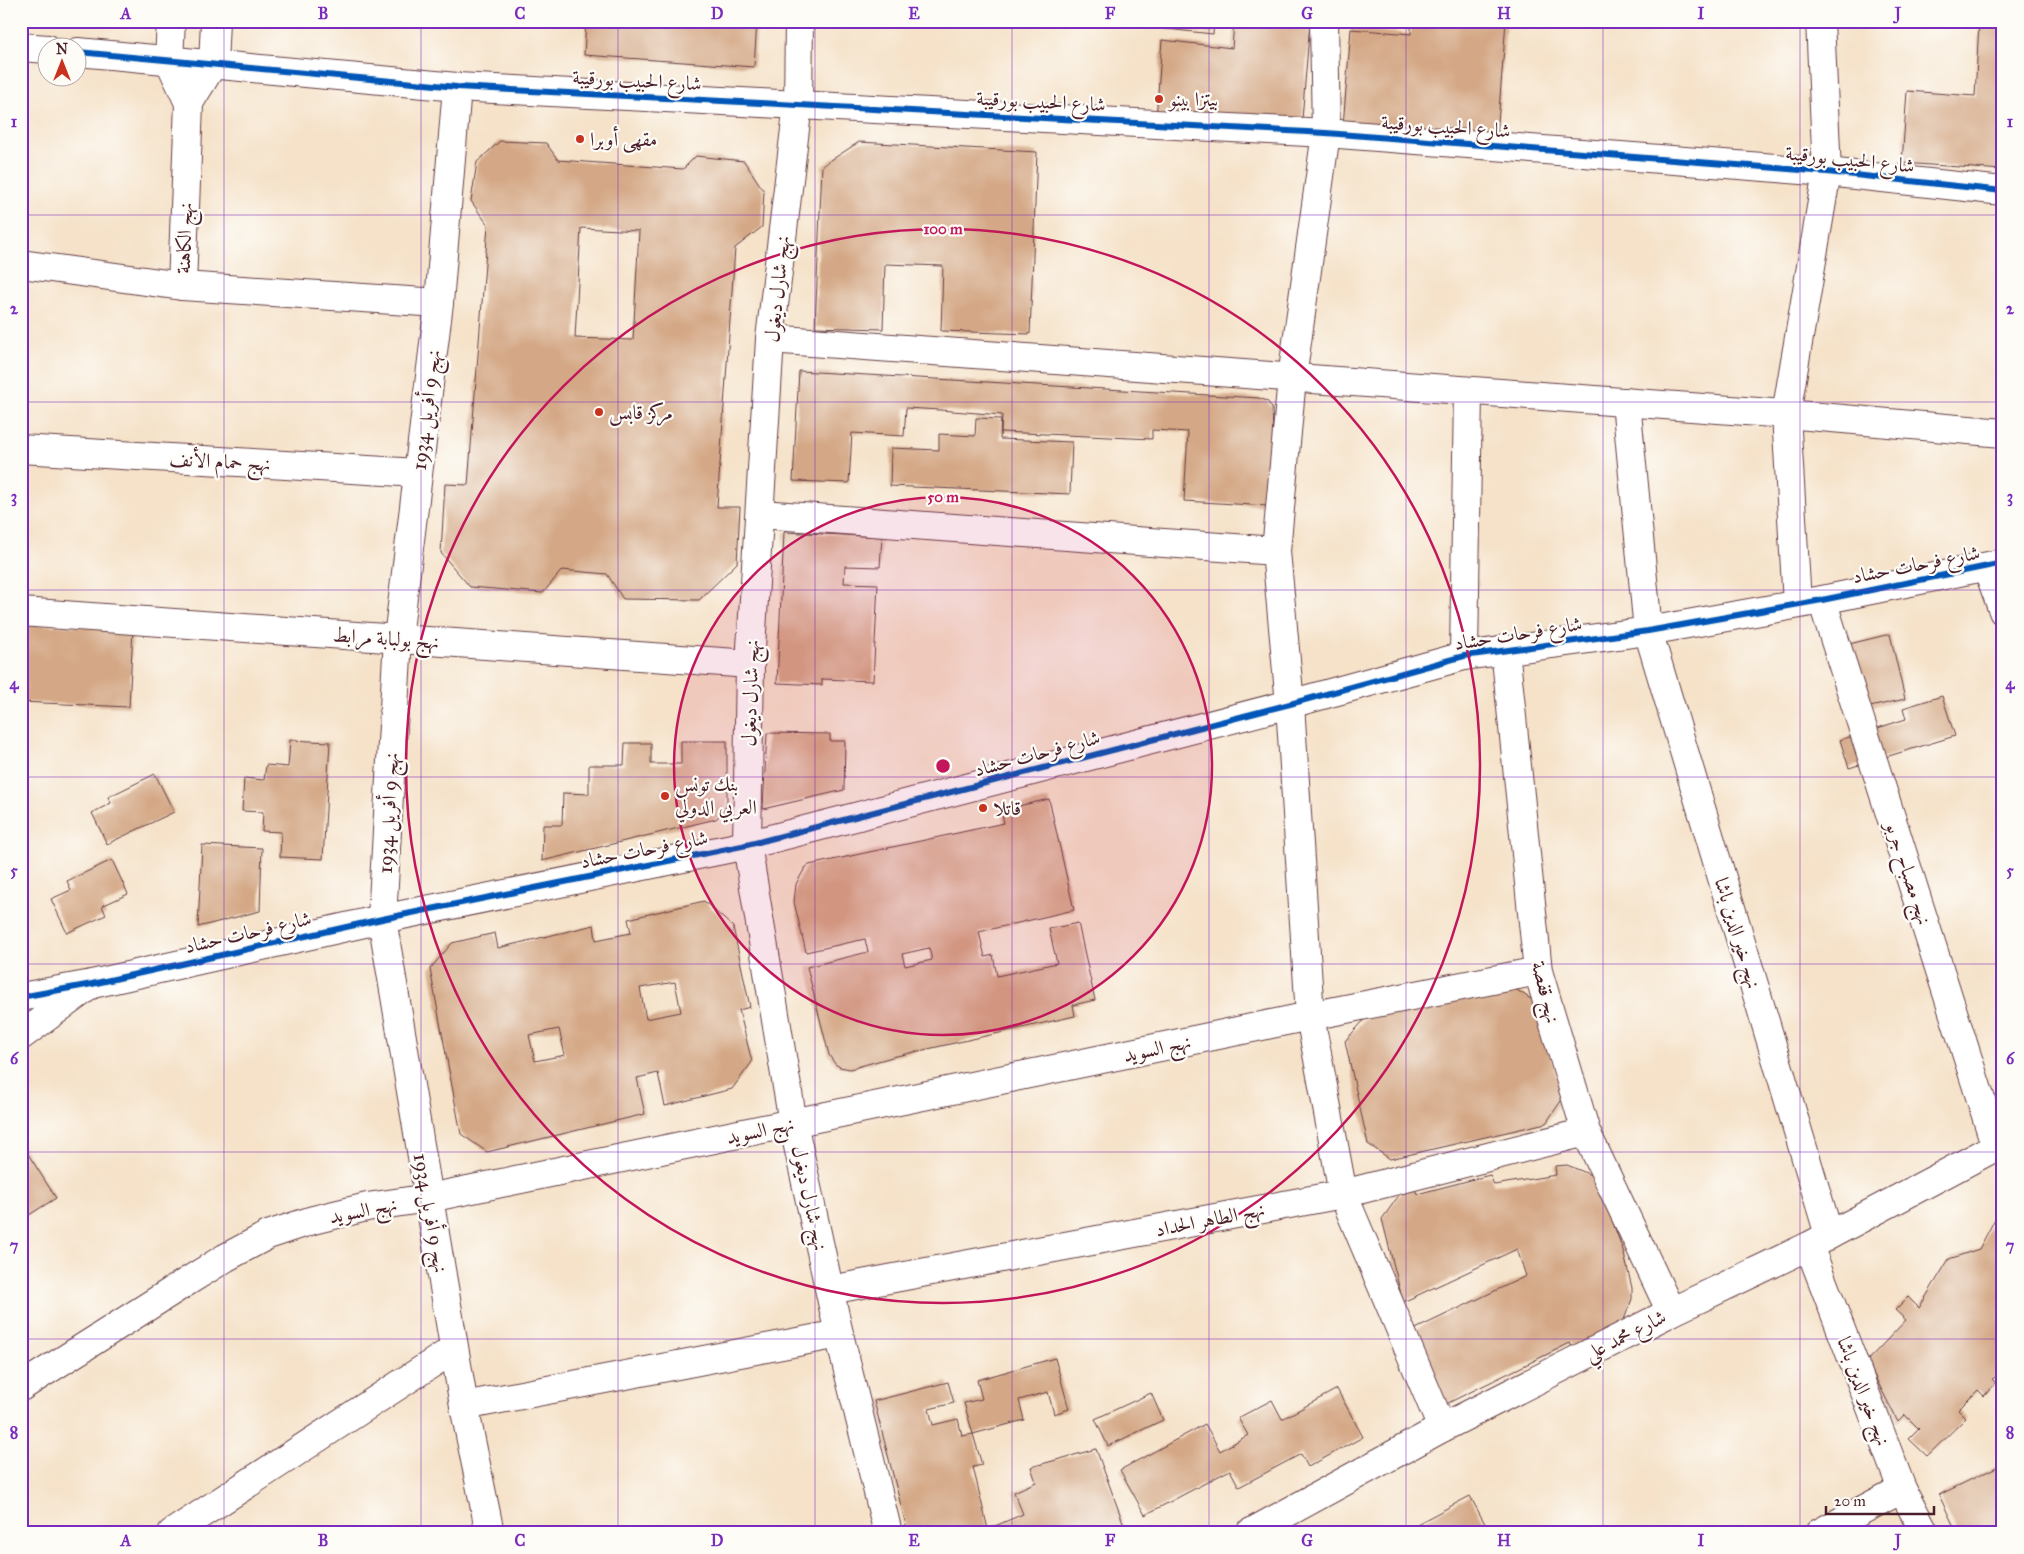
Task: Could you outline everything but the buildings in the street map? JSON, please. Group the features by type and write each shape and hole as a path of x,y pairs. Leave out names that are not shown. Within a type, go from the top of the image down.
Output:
{"street":[{"path":"172,21 169,60 189,103"},
{"path":"213,64 215,21"},
{"name":"نهج شارل ديغول","path":"799,21 798,104 770,339 750,664 747,845 793,1123 838,1334 888,1533"},
{"path":"1324,21 1326,132 1292,378 1276,551 1290,704 1310,1016 1343,1194 1442,1428"},
{"name":"نهج مصباح جربو","path":"1820,21 1827,172 1786,414 1810,602 2000,1145"},
{"path":"21,47 38,48"},
{"name":"شارع الحبيب بورقيبة","path":"88,53 457,87 1326,132 1827,172 2003,191"},
{"name":"نهج الكاهنة","path":"21,264 182,286 189,103 213,64"},
{"name":"نهج 9 أفريل 1934","path":"457,87 439,303 398,638 382,919 464,1406 490,1533"},
{"path":"182,286 439,303"},
{"path":"770,339 1786,414 2003,433"},
{"path":"1464,656 1468,391"},
{"name":"نهج خير الدين باشا","path":"1626,402 1648,631 1819,1241 1902,1489 1925,1533"},
{"name":"نهج حمام الأنف","path":"21,449 418,473"},
{"path":"760,514 1276,551"},
{"path":"1995,565 2003,611"},
{"name":"شارع فرحات حشاد","path":"21,997 92,984 382,919 747,845 1290,704 1464,656 1648,631 1810,602 1995,565"},
{"name":"نهج بولبابة مرابط","path":"21,612 750,664"},
{"name":"نهج قفصة","path":"1505,649 1538,971 1586,1132 1671,1312"},
{"name":"نهج السويد","path":"21,1387 187,1281 268,1235 313,1220 367,1207 429,1198 1310,1016 1538,971"},
{"path":"21,1036 92,984"},
{"name":"نهج الطاهر الحداد","path":"830,1290 1343,1194 1586,1132"},
{"name":"شارع محمد علي","path":"1250,1533 1442,1428 1671,1312 1819,1241 2000,1145"},
{"path":"464,1406 838,1334"},
{"path":"172,1533 454,1349"},
{"path":"1819,1533 1902,1489"}],"cycle path":[{"path":"88,53 457,87 1326,133 1827,172 2003,191"},
{"path":"21,997 92,984 382,919 747,845 1290,704 1464,656 1648,631 1822,600 2003,563"}],"place":[{"name":"بيتزا بينو","path":"1159,99"},
{"name":"مقهى أوبرا","path":"580,139"},
{"name":"مركز قابس","path":"599,412"},
{"name":"بنك تونس العربي الدولي","path":"665,796"},
{"name":"قاتلا","path":"983,808"}]}
